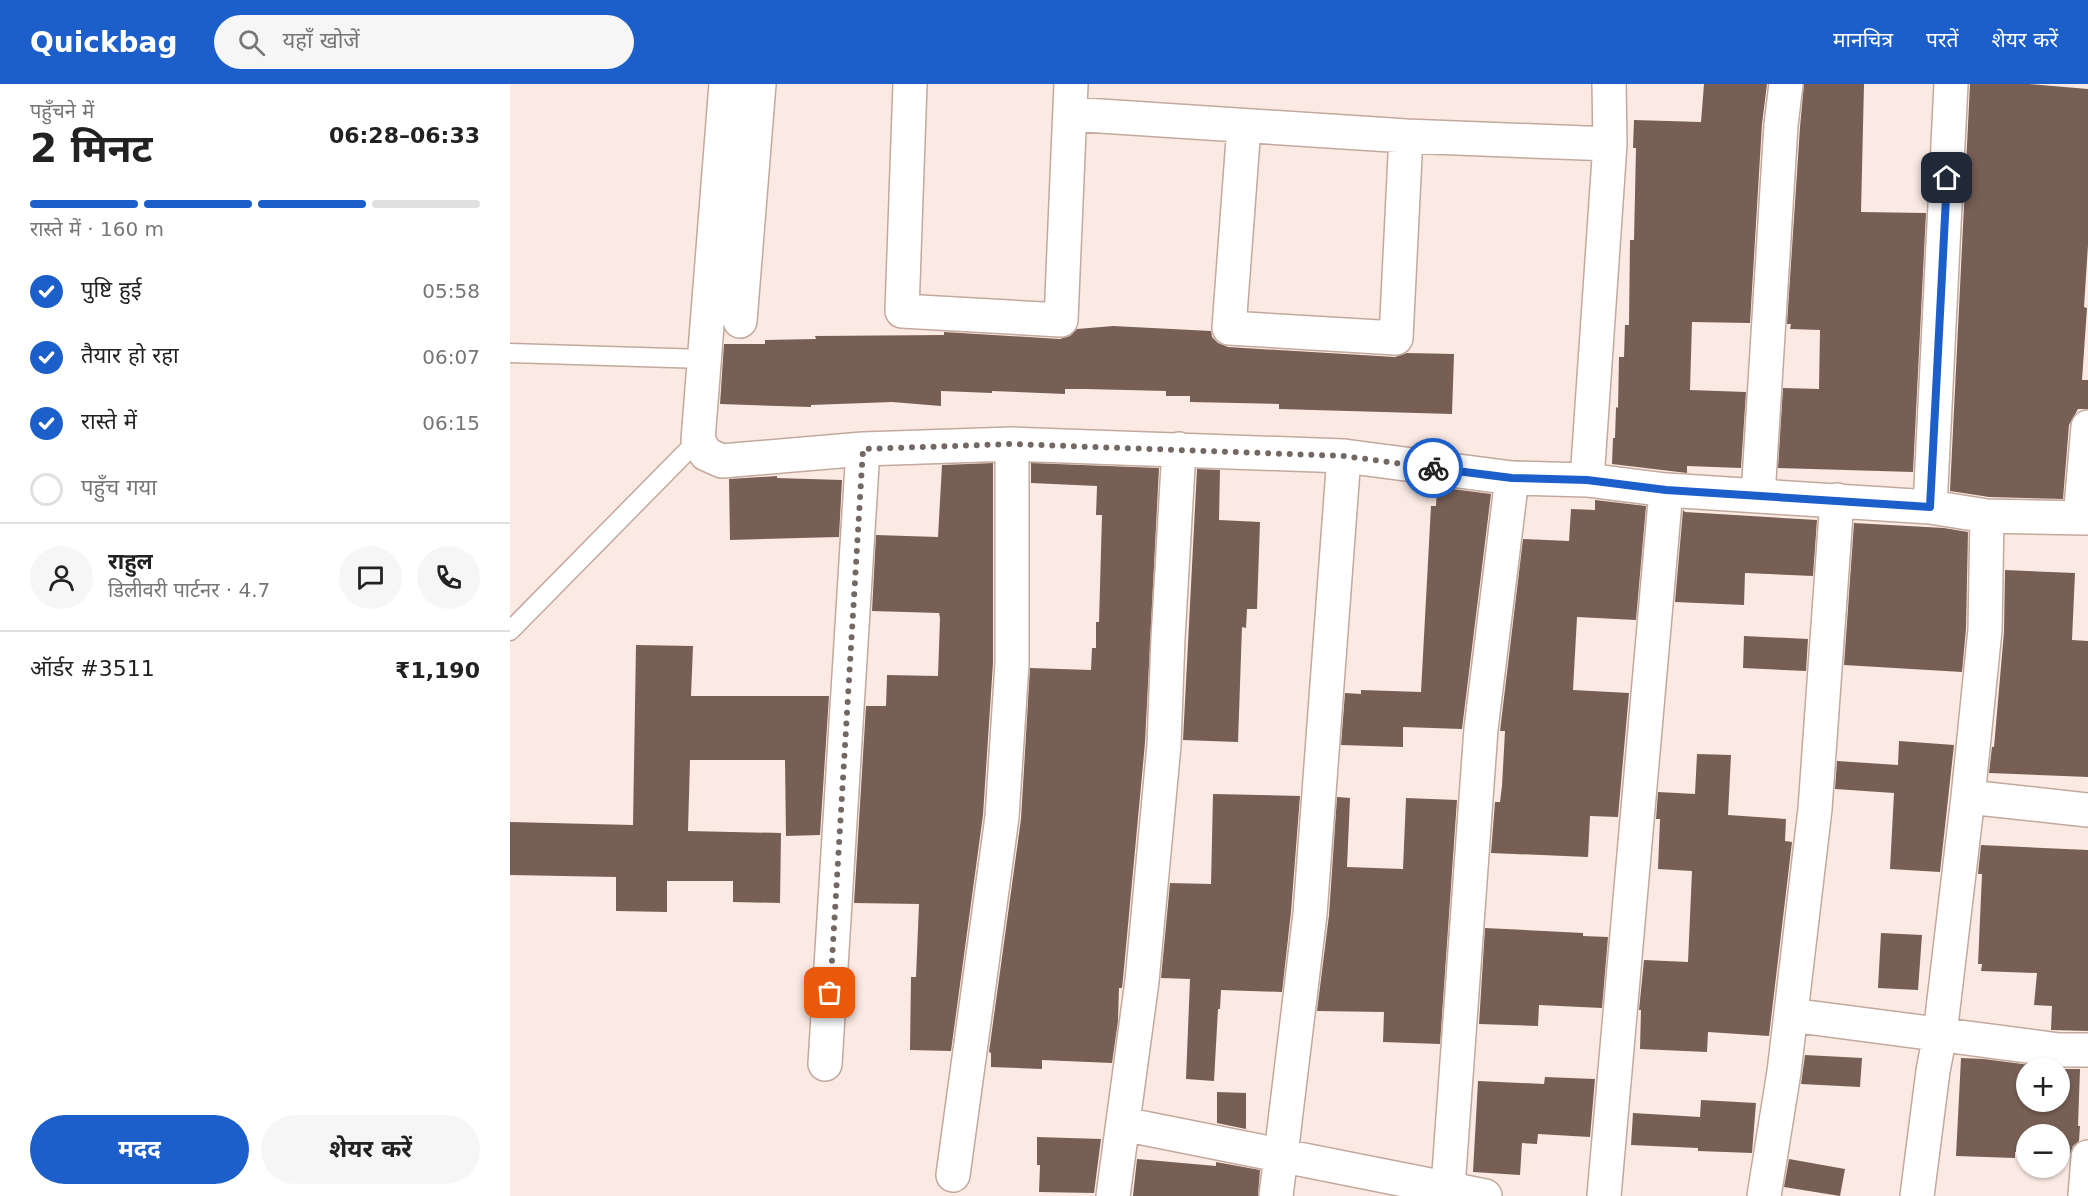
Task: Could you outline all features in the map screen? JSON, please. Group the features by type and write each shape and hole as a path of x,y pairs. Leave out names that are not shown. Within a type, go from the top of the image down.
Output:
{"street":[{"path":"726,84 698,440 706,454 722,461 863,449 1012,444 1344,456 1512,478 1587,480 1666,490 1930,507 1988,516 2084,518 2088,427"},
{"path":"740,321 759,84"},
{"path":"910,84 902,311 1061,320 1070,99 1244,126 1406,136 1610,144"},
{"path":"1587,480 1610,144 1609,84"},
{"path":"1758,496 1781,125 1786,84"},
{"path":"1930,507 1952,84"},
{"path":"1244,126 1229,328 1252,330 1396,338 1406,136"},
{"path":"953,1175 1002,818 1012,664 1012,444"},
{"path":"825,1064 863,449"},
{"path":"1113,1196 1142,981 1164,745 1179,450"},
{"path":"1276,1196 1310,914 1344,456"},
{"path":"1446,1192 1481,729 1512,478"},
{"path":"1604,1196 1666,490"},
{"path":"1764,1196 1791,1015 1815,809 1837,500"},
{"path":"1917,1196 1940,1034 1968,797 1985,630 1988,516"},
{"path":"1968,797 2088,810"},
{"path":"1791,1015 2059,1050 2088,1050"},
{"path":"1123,1124 1282,1155 1446,1192 1485,1196"},
{"path":"2085,1196 2088,1157"}],"lane":[{"path":"510,353 704,359"},
{"path":"510,631 698,440"}],"building":[{"path":"1704,84 1767,84 1762,124 1750,323 1692,322 1690,390 1746,392 1741,468 1687,466 1687,473 1612,464 1616,407 1618,408 1619,357 1624,357 1625,325 1629,325 1630,240 1634,240 1636,148 1633,148 1634,120 1701,122"},
{"path":"1804,84 1864,84 1861,212 1926,213 1913,472 1778,468 1783,388 1819,389 1820,330 1790,329 1791,324 1787,324"},
{"path":"1970,84 2029,84 2088,89 2088,245 2084,307 2087,308 2082,380 2088,380 2088,409 2078,409 2069,425 2063,499 1989,497 1950,491"},
{"path":"1113,326 1211,331 1212,337 1218,343 1228,347 1395,357 1407,353 1454,354 1452,414 1279,409 1279,404 1190,402 1190,396 1166,396 1166,391 1085,389 1065,389 1065,394 941,391 941,406 892,402 811,405 811,407 720,404 724,344 765,344 765,340 816,339 815,336 944,335 944,332 1060,339 1070,336 1077,329"},
{"path":"993,463 993,663 983,815 951,1051 910,1050 911,977 916,977 919,904 854,903 866,706 886,706 887,675 938,676 940,618 939,613 872,611 876,535 938,537 942,465"},
{"path":"1031,463 1159,468 1145,743 1123,979 1122,988 1119,988 1118,1021 1112,1063 1042,1060 1042,1069 991,1067 991,1053 989,1052 1021,819 1030,668 1091,670 1092,648 1096,648 1096,622 1099,622 1102,515 1096,515 1097,486 1031,483"},
{"path":"1197,469 1220,470 1219,520 1260,522 1257,609 1247,609 1246,628 1242,627 1238,742 1183,740"},
{"path":"777,476 777,478 842,480 839,537 730,540 729,479"},
{"path":"1437,487 1491,494 1462,729 1403,727 1403,747 1341,745 1345,693 1361,694 1361,690 1421,692 1431,506 1436,506"},
{"path":"1595,500 1646,506 1636,620 1577,617 1573,690 1629,693 1618,817 1590,816 1588,857 1491,853 1495,802 1500,802 1502,786 1505,731 1500,731 1523,539 1569,541 1571,509 1595,510"},
{"path":"1683,510 1685,512 1817,520 1813,576 1745,573 1744,605 1675,602"},
{"path":"1854,523 1944,528 1968,532 1966,629 1962,672 1844,665"},
{"path":"2005,570 2075,573 2072,640 2088,641 2088,777 1989,773 1992,747 1994,747 2004,632"},
{"path":"1744,636 1808,639 1806,671 1743,668"},
{"path":"636,645 693,646 691,696 829,696 820,835 786,836 785,760 690,760 688,831 781,833 780,903 733,902 733,881 667,881 667,912 616,911 616,877 510,875 510,822 633,825"},
{"path":"1899,741 1954,745 1940,872 1890,869 1894,793 1835,789 1837,761 1898,765"},
{"path":"1697,754 1731,755 1728,815 1786,819 1785,841 1792,842 1769,1036 1708,1032 1707,1052 1640,1049 1641,1010 1639,1010 1644,960 1688,962 1692,871 1658,869 1660,819 1656,819 1658,792 1695,794"},
{"path":"1213,794 1300,796 1282,992 1221,990 1214,1081 1186,1079 1190,979 1161,978 1170,883 1211,884"},
{"path":"1337,797 1350,798 1347,867 1403,869 1406,798 1457,800 1440,1044 1383,1042 1384,1012 1317,1011 1329,915"},
{"path":"1981,845 2088,850 2088,1031 2051,1030 2052,1006 2034,1005 2037,973 1981,971 1982,964 1978,964 1982,874 1978,874"},
{"path":"1485,928 1583,933 1583,936 1608,937 1602,1008 1539,1005 1538,1026 1479,1024"},
{"path":"1881,933 1922,935 1918,990 1878,988"},
{"path":"1805,1055 1862,1058 1860,1087 1801,1084"},
{"path":"1961,1058 2016,1063 2016,1112 2070,1112 2070,1069 2080,1069 2079,1141 2073,1146 2070,1154 2070,1124 2016,1124 2015,1158 1956,1156"},
{"path":"1545,1077 1595,1079 1590,1137 1538,1134 1537,1144 1522,1143 1520,1175 1473,1172 1478,1081 1544,1084"},
{"path":"1217,1092 1246,1093 1246,1129 1217,1123"},
{"path":"1701,1100 1756,1103 1752,1153 1631,1145 1633,1113 1700,1117"},
{"path":"1037,1137 1101,1139 1094,1193 1039,1192 1040,1165 1037,1165"},
{"path":"1137,1159 1216,1166 1216,1162 1260,1170 1258,1196 1133,1196"},
{"path":"1789,1159 1845,1169 1840,1196 1784,1187"}],"way so far":[{"path":"830,993 863,449 1012,444 1344,456 1433,468"}],"route":[{"path":"1433,468 1512,478 1587,480 1666,490 1930,507 1947,178"}]}
